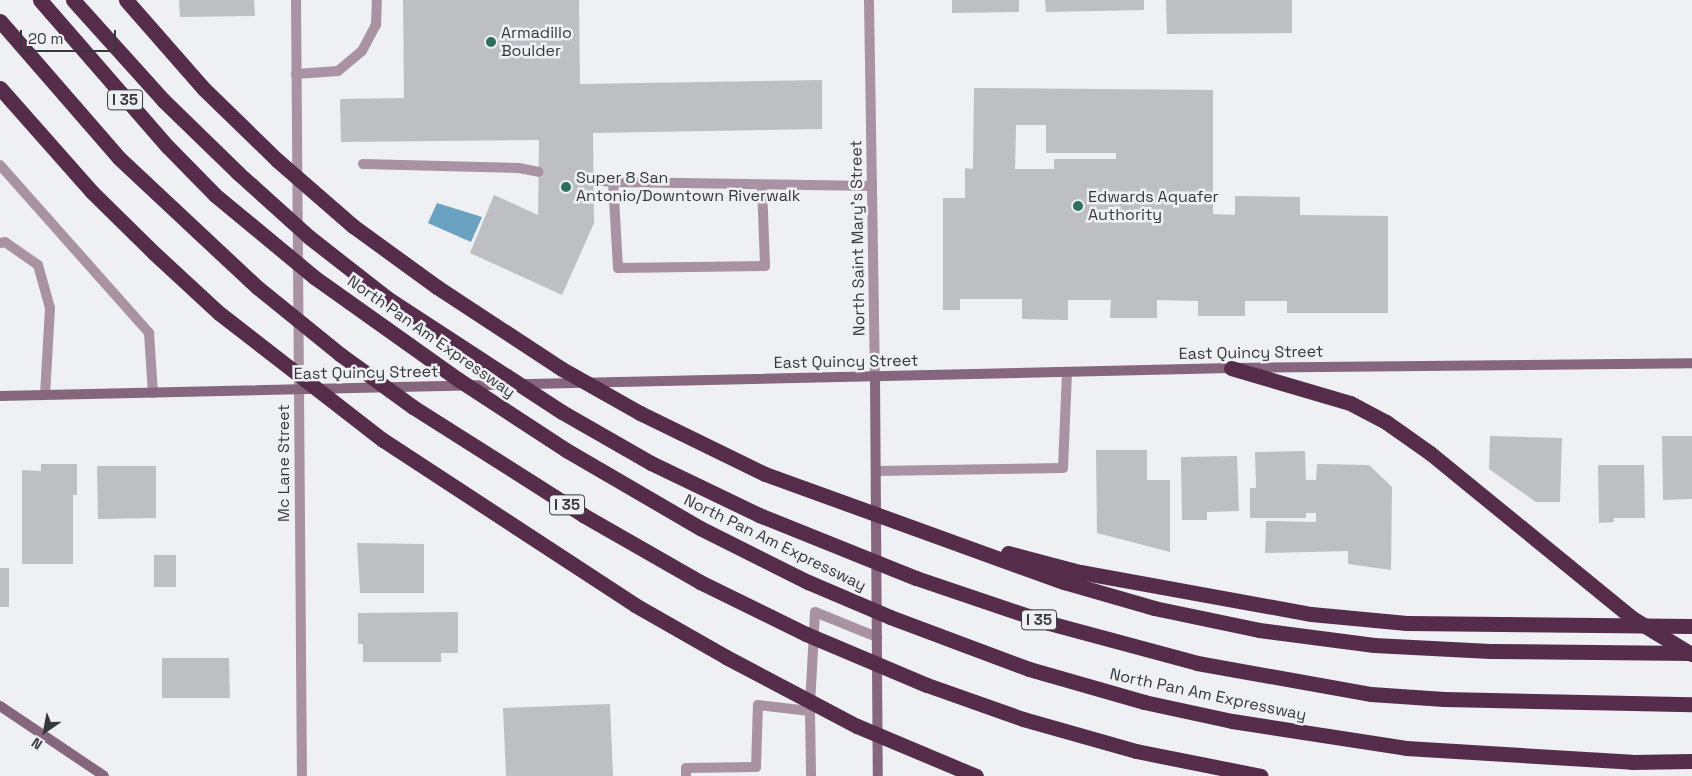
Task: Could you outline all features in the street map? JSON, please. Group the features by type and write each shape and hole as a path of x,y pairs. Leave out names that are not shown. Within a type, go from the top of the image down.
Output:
{"highway":[{"name":"North Pan Am Expressway","path":"40,0 168,147 215,195 314,277 459,380 566,450 717,536 844,598 1029,669 1144,702 1314,735 1499,756 1632,762 1692,761"},
{"name":"North Pan Am Expressway","path":"74,0 163,100 245,179 309,237 387,298 562,412 704,490 821,542 1049,623 1197,663 1371,694 1444,699 1692,704"},
{"path":"126,0 204,89 277,160 354,226 437,287 562,369 640,413 765,474 897,524 1127,600 1259,630 1374,645 1470,650 1692,654"},
{"name":"I 35","path":"0,20 72,108 119,158 256,286 341,355 413,407 583,515 718,591 806,634 927,685 1023,719 1136,751 1261,776"},
{"path":"0,88 92,192 154,254 219,312 383,440 612,590 726,658 858,726 976,776"},
{"path":"1231,368 1350,403 1386,422 1430,452 1632,618 1692,654"},
{"path":"897,524 1080,572 1311,614 1408,623 1692,626"}],"main road":[{"name":"East Quincy Street","path":"0,396 1231,368 1692,363"},
{"name":"North Saint Mary's Street","path":"875,376 878,776"},
{"path":"0,706 104,776"}],"street":[{"name":"Mc Lane Street","path":"296,0 302,776"},
{"path":"296,74 338,71 362,51 376,25 377,0"},
{"name":"North Saint Mary's Street","path":"869,0 875,376"},
{"path":"363,164 519,168 539,172"},
{"path":"0,165 149,334 153,393"},
{"path":"594,180 762,187 872,186"},
{"path":"613,182 618,268 765,266 762,187"},
{"path":"0,243 5,242 38,264 50,308 45,395"},
{"path":"876,471 1063,468 1067,372"},
{"path":"811,776 810,711 815,612 877,637"},
{"path":"686,776 686,768 756,767 758,705 810,711"}],"water":[{"path":"437,203 482,217 471,242 428,223"}],"building":[{"path":"179,0 254,0 255,16 180,17"},
{"name":"Super 8 San Antonio/Downtown Riverwalk","path":"403,0 579,0 580,84 822,80 822,129 593,133 594,223 562,295 470,253 494,195 538,215 539,140 341,142 340,99 404,98"},
{"path":"952,0 1019,0 1019,12 952,13"},
{"path":"1045,0 1144,0 1144,10 1046,12"},
{"path":"1166,0 1292,0 1292,33 1167,34"},
{"name":"Edwards Aquafer Authority","path":"974,88 1213,90 1213,214 1235,215 1235,196 1300,197 1300,215 1388,216 1388,313 1287,313 1287,301 1245,301 1245,316 1198,316 1198,301 1157,300 1157,318 1110,318 1111,300 1068,300 1068,320 1022,319 1022,299 960,299 960,310 943,310 943,198 965,198 965,168 973,169","holes":["1016,125 1046,125 1046,153 1116,153 1116,159 1054,159 1054,169 1015,169"]},
{"path":"1490,436 1562,438 1560,502 1536,502 1489,469"},
{"path":"1662,436 1692,436 1692,499 1663,500"},
{"path":"1096,450 1147,450 1147,480 1170,480 1170,552 1097,533"},
{"path":"1305,451 1306,480 1316,480 1317,464 1369,465 1392,487 1391,570 1348,564 1348,551 1265,553 1266,521 1316,522 1316,513 1306,513 1306,518 1250,518 1250,488 1256,488 1255,452"},
{"path":"1237,456 1239,511 1207,512 1207,520 1182,520 1181,457"},
{"path":"41,464 77,464 77,495 73,495 73,564 22,564 22,470 41,471"},
{"path":"1598,465 1644,465 1645,518 1614,518 1614,522 1599,523"},
{"path":"97,466 156,466 156,518 98,519"},
{"path":"357,543 424,544 424,593 360,593"},
{"path":"154,555 176,555 176,587 154,587"},
{"path":"0,568 9,568 9,607 0,607"},
{"path":"458,612 458,653 441,653 441,662 363,662 363,644 358,644 358,613"},
{"path":"162,658 229,658 230,698 162,698"},
{"path":"610,704 613,776 506,776 503,708"}],"place":[{"name":"Armadillo Boulder","path":"491,42"},
{"name":"Super 8 San Antonio/Downtown Riverwalk","path":"566,187"},
{"name":"Edwards Aquafer Authority","path":"1078,206"}]}
